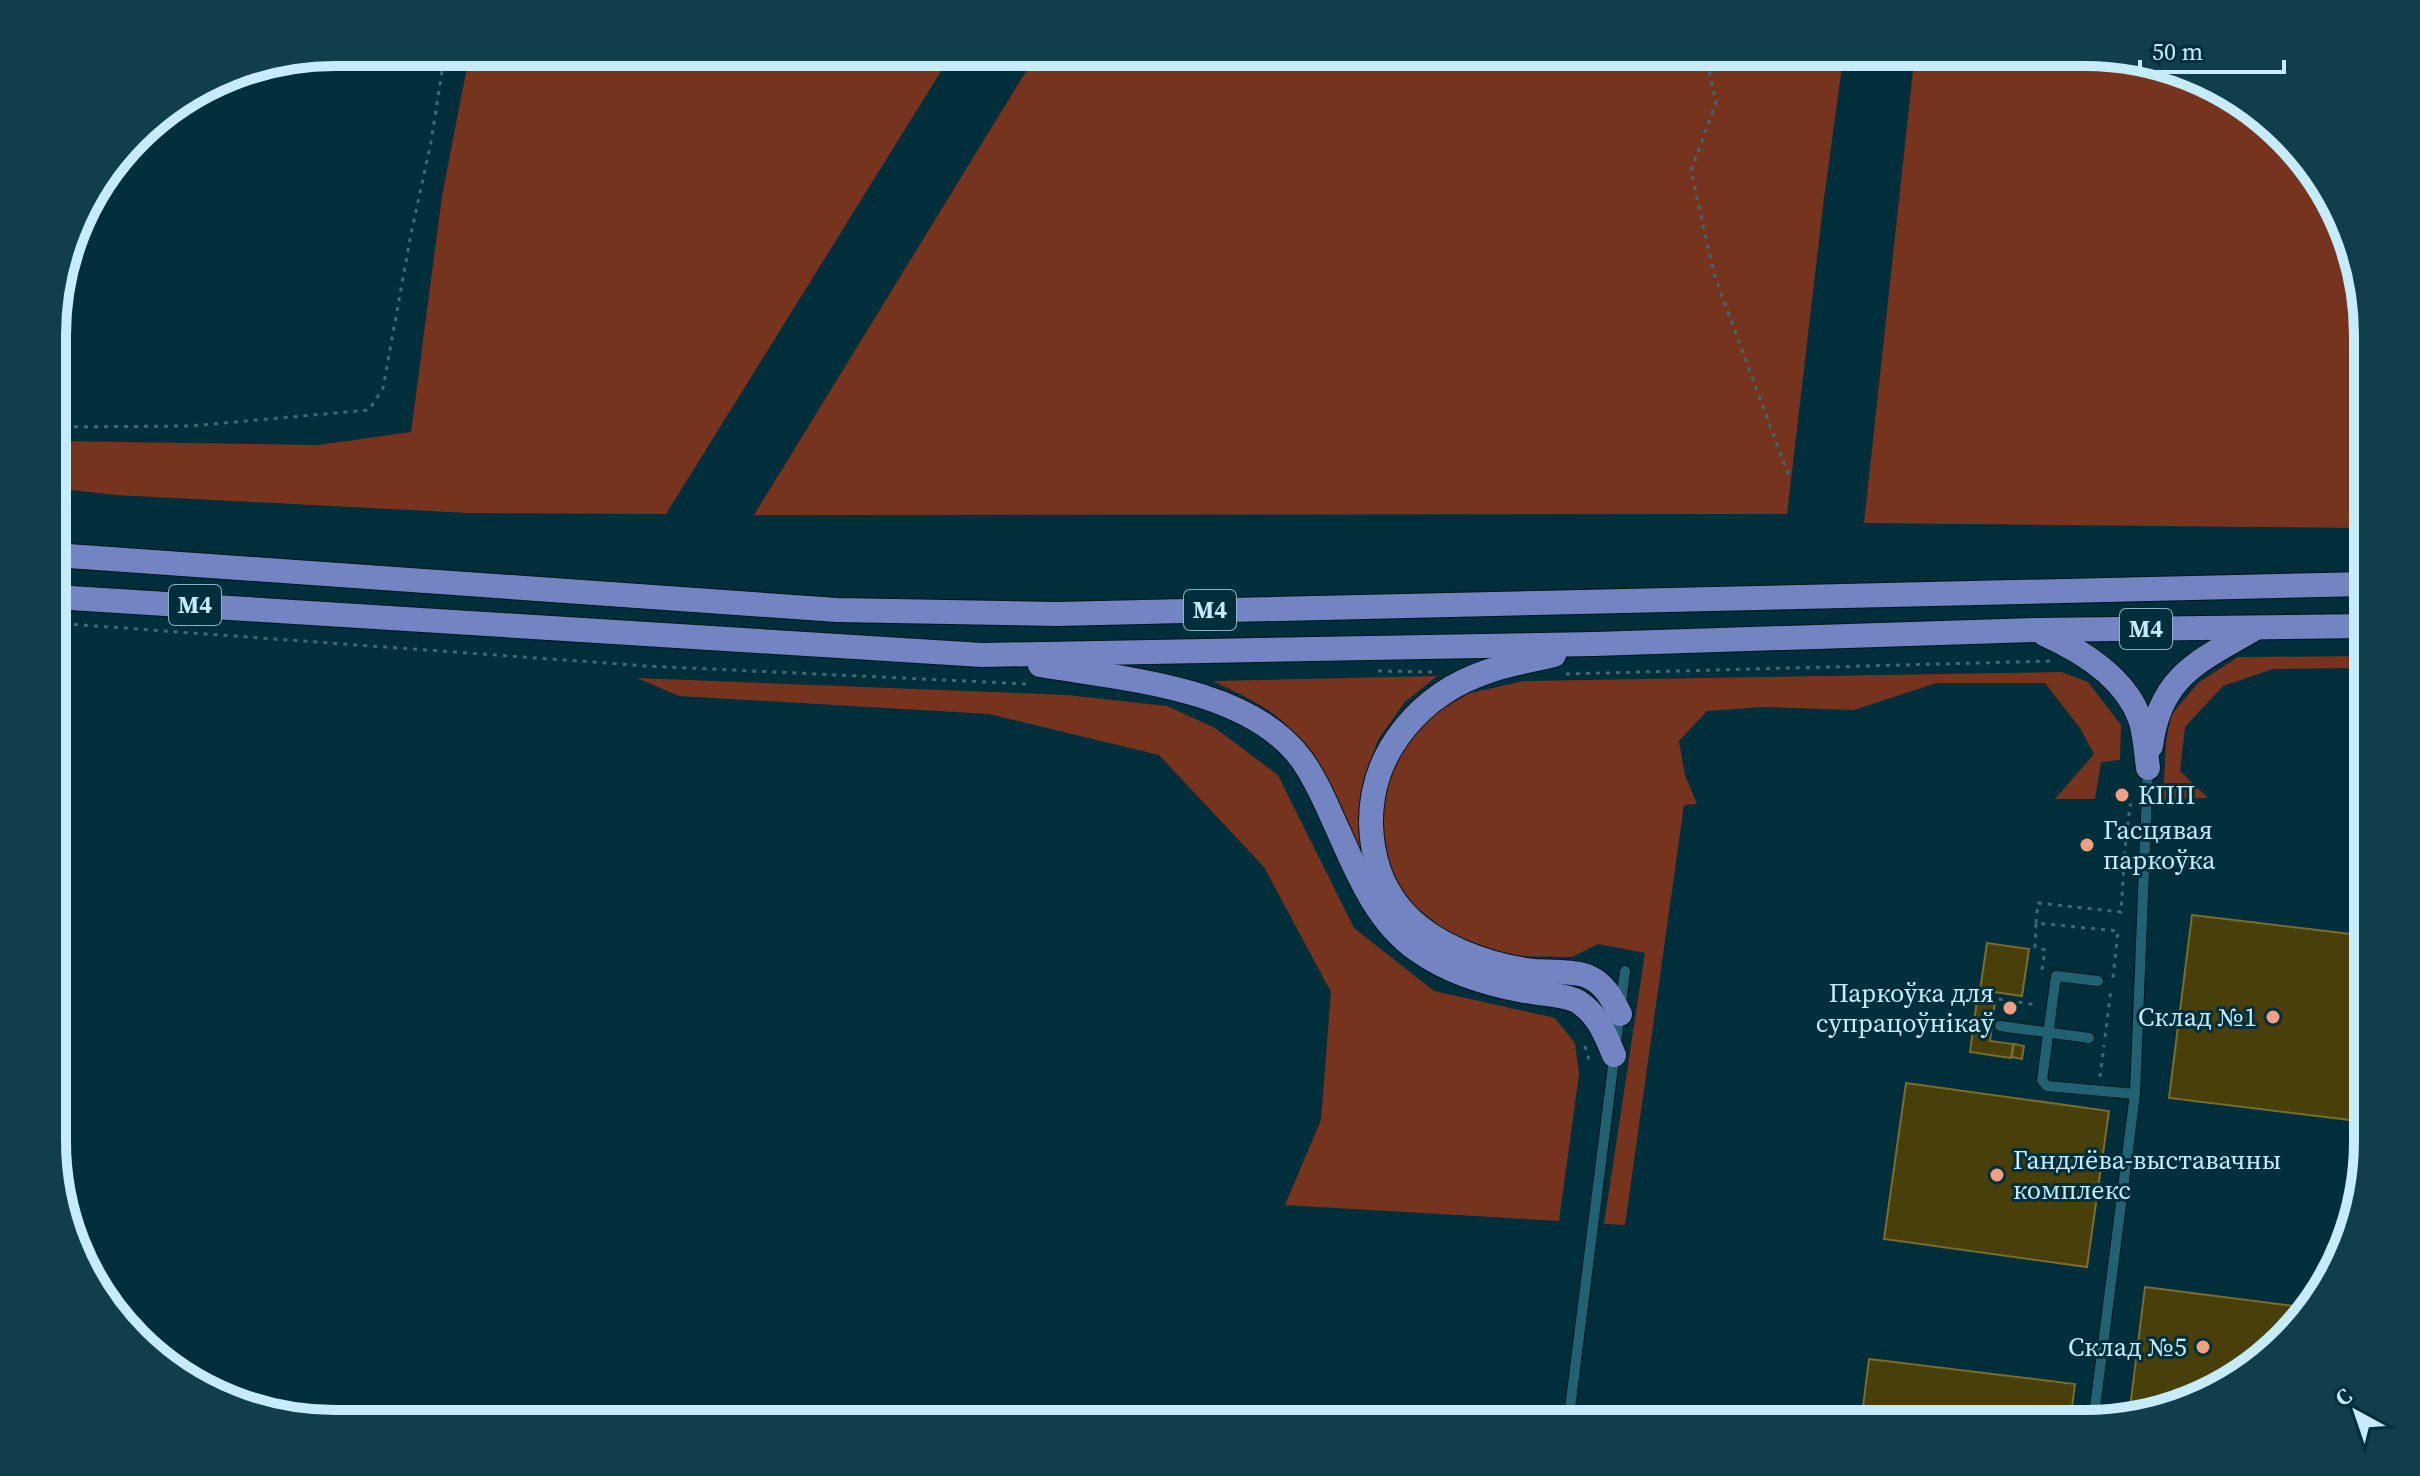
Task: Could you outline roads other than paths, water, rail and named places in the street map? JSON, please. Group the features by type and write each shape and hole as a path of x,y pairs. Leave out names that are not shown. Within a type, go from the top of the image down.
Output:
{"highway":[{"name":"М4","path":"66,556 837,610 1057,614 2353,584"},
{"name":"М4","path":"66,598 982,655 1594,644 2035,630 2353,626"},
{"path":"2148,768 2154,722 2176,680 2197,663 2257,628"},
{"path":"2035,630 2071,646 2104,669 2116,682 2140,719 2148,768"},
{"path":"1594,644 1487,672 1447,691 1415,716 1392,743 1376,779 1371,811 1371,843 1380,877 1400,908 1423,930 1491,963 1588,976 1607,991 1620,1014"},
{"path":"982,655 1200,694 1243,712 1279,735 1301,759 1321,793 1357,872 1392,927 1414,948 1441,966 1507,988 1576,1000 1600,1022 1614,1060"}],"lane":[{"path":"2095,1409 2135,1094 2148,768"},
{"path":"1570,1409 1625,971"},
{"path":"2098,981 2056,976 2042,1080 2047,1086 2135,1094"},
{"path":"2000,1026 2089,1038"}],"place":[{"name":"КПП","path":"2122,795"},
{"name":"Гасцявая паркоўка","path":"2087,845"},
{"name":"Паркоўка для супрацоўнікаў","path":"2010,1008"},
{"name":"Склад №1","path":"2273,1017"},
{"name":"Гандлёва-выставачны комплекс","path":"1997,1175"},
{"name":"Склад №5","path":"2203,1347"}]}
